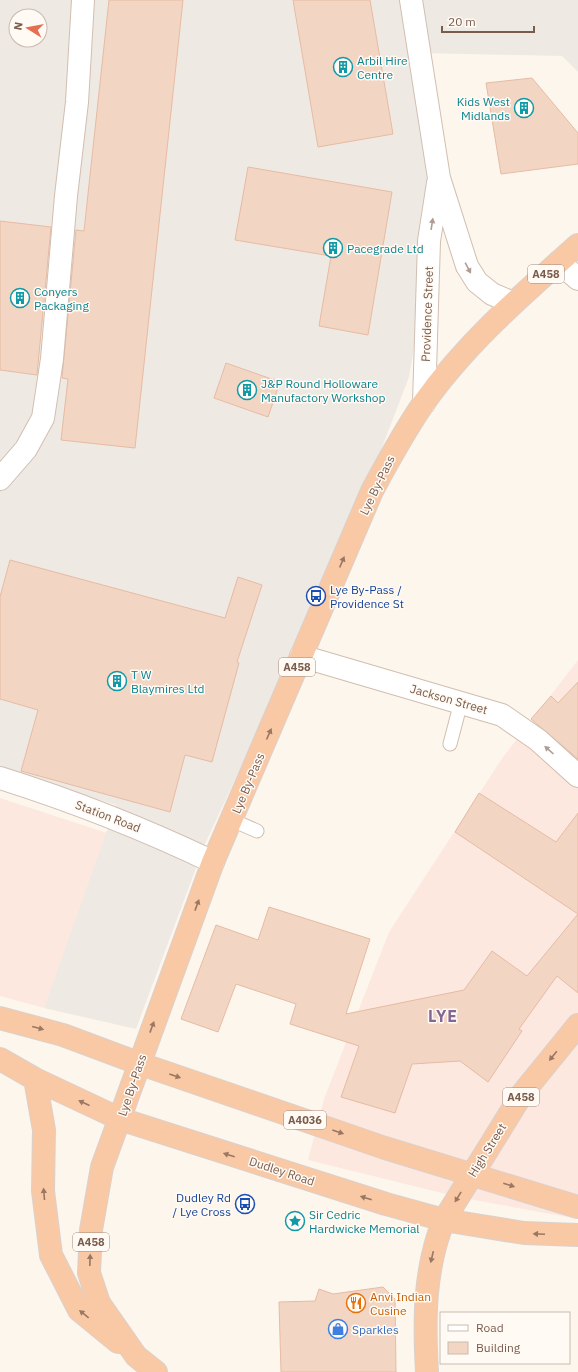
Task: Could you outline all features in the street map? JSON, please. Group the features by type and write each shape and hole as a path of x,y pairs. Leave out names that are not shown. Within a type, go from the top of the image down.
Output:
{"highway":[{"name":"Lye By-Pass","path":"156,1372 136,1356 99,1302 89,1273 91,1230 102,1167 138,1064 213,862 372,491 398,443 424,403 458,361 513,302 578,245"},
{"name":"A4036","path":"0,1018 63,1035 138,1064 385,1148 578,1207"},
{"name":"High Street","path":"444,1220 522,1094 578,1025"},
{"name":"Dudley Road","path":"0,1059 35,1079 120,1119 386,1204 444,1220 524,1233 578,1235"},
{"path":"35,1079 44,1130 43,1191 51,1255 79,1310 136,1356"},
{"name":"A458","path":"427,1372 425,1344 427,1298 431,1263 436,1239 444,1220"}],"street":[{"path":"0,479 26,449 43,418 52,359 66,196 77,102 83,0"},
{"name":"Providence Street","path":"411,0 439,178 467,266 477,282 492,294 513,302"},
{"name":"Providence Street","path":"424,403 429,241 439,178"},
{"path":"559,262 578,278"},
{"name":"Jackson Street","path":"301,656 502,715 538,740 578,776"},
{"name":"Station Road","path":"0,778 52,795 154,834 213,862"}],"lane":[{"path":"450,744 461,702"},
{"path":"232,820 257,831"}],"shaded area":[{"path":"0,0 578,0 578,72 562,56 420,53 439,201 409,377 348,536 205,844 136,1029 44,1008 116,805 0,769"},
{"path":"578,660 578,1219 458,1197 308,1160 324,1099 389,932 503,757"},
{"path":"0,798 110,834 44,1008 0,996"}],"building":[{"path":"109,0 183,0 135,448 61,440 68,379 62,378 76,230 84,231"},
{"name":"Arbil Hire Centre","path":"293,0 370,0 393,134 318,147"},
{"name":"Kids West Midlands","path":"532,78 578,133 578,164 501,174 486,83"},
{"name":"Pacegrade Ltd","path":"248,167 392,192 368,335 319,326 331,256 235,240"},
{"name":"Conyers Packaging","path":"0,221 51,227 37,375 0,370"},
{"name":"J&P Round Holloware Manufactory Workshop","path":"226,363 280,382 268,417 214,398"},
{"name":"T W Blaymires Ltd","path":"10,560 225,618 238,577 262,585 237,662 239,663 212,762 185,755 170,812 21,771 38,710 0,699 0,597"},
{"path":"578,682 578,759 531,719 551,696 558,703"},
{"path":"479,793 556,842 578,813 578,914 455,832"},
{"path":"269,907 370,939 346,1014 464,990 492,951 527,976 578,914 578,993 557,976 519,1029 522,1031 488,1082 460,1061 412,1064 395,1113 341,1097 359,1046 290,1024 296,1004 236,984 218,1032 181,1019 216,925 258,940"},
{"path":"383,1287 395,1299 396,1372 281,1372 279,1302 315,1301 319,1289 333,1294"}],"place":[{"name":"Arbil Hire Centre","path":"343,67"},
{"name":"Kids West Midlands","path":"524,108"},
{"name":"Pacegrade Ltd","path":"333,248"},
{"name":"Conyers Packaging","path":"20,298"},
{"name":"J&P Round Holloware Manufactory Workshop","path":"247,390"},
{"name":"Lye By-Pass / Providence St","path":"316,596"},
{"name":"T W Blaymires Ltd","path":"117,681"},
{"name":"Dudley Rd / Lye Cross","path":"245,1204"},
{"name":"Sir Cedric Hardwicke Memorial","path":"295,1221"},
{"name":"Anvi Indian Cusine","path":"356,1303"},
{"name":"Sparkles","path":"338,1329"}],"district":[{"name":"LYE","path":"443,1016"}]}
